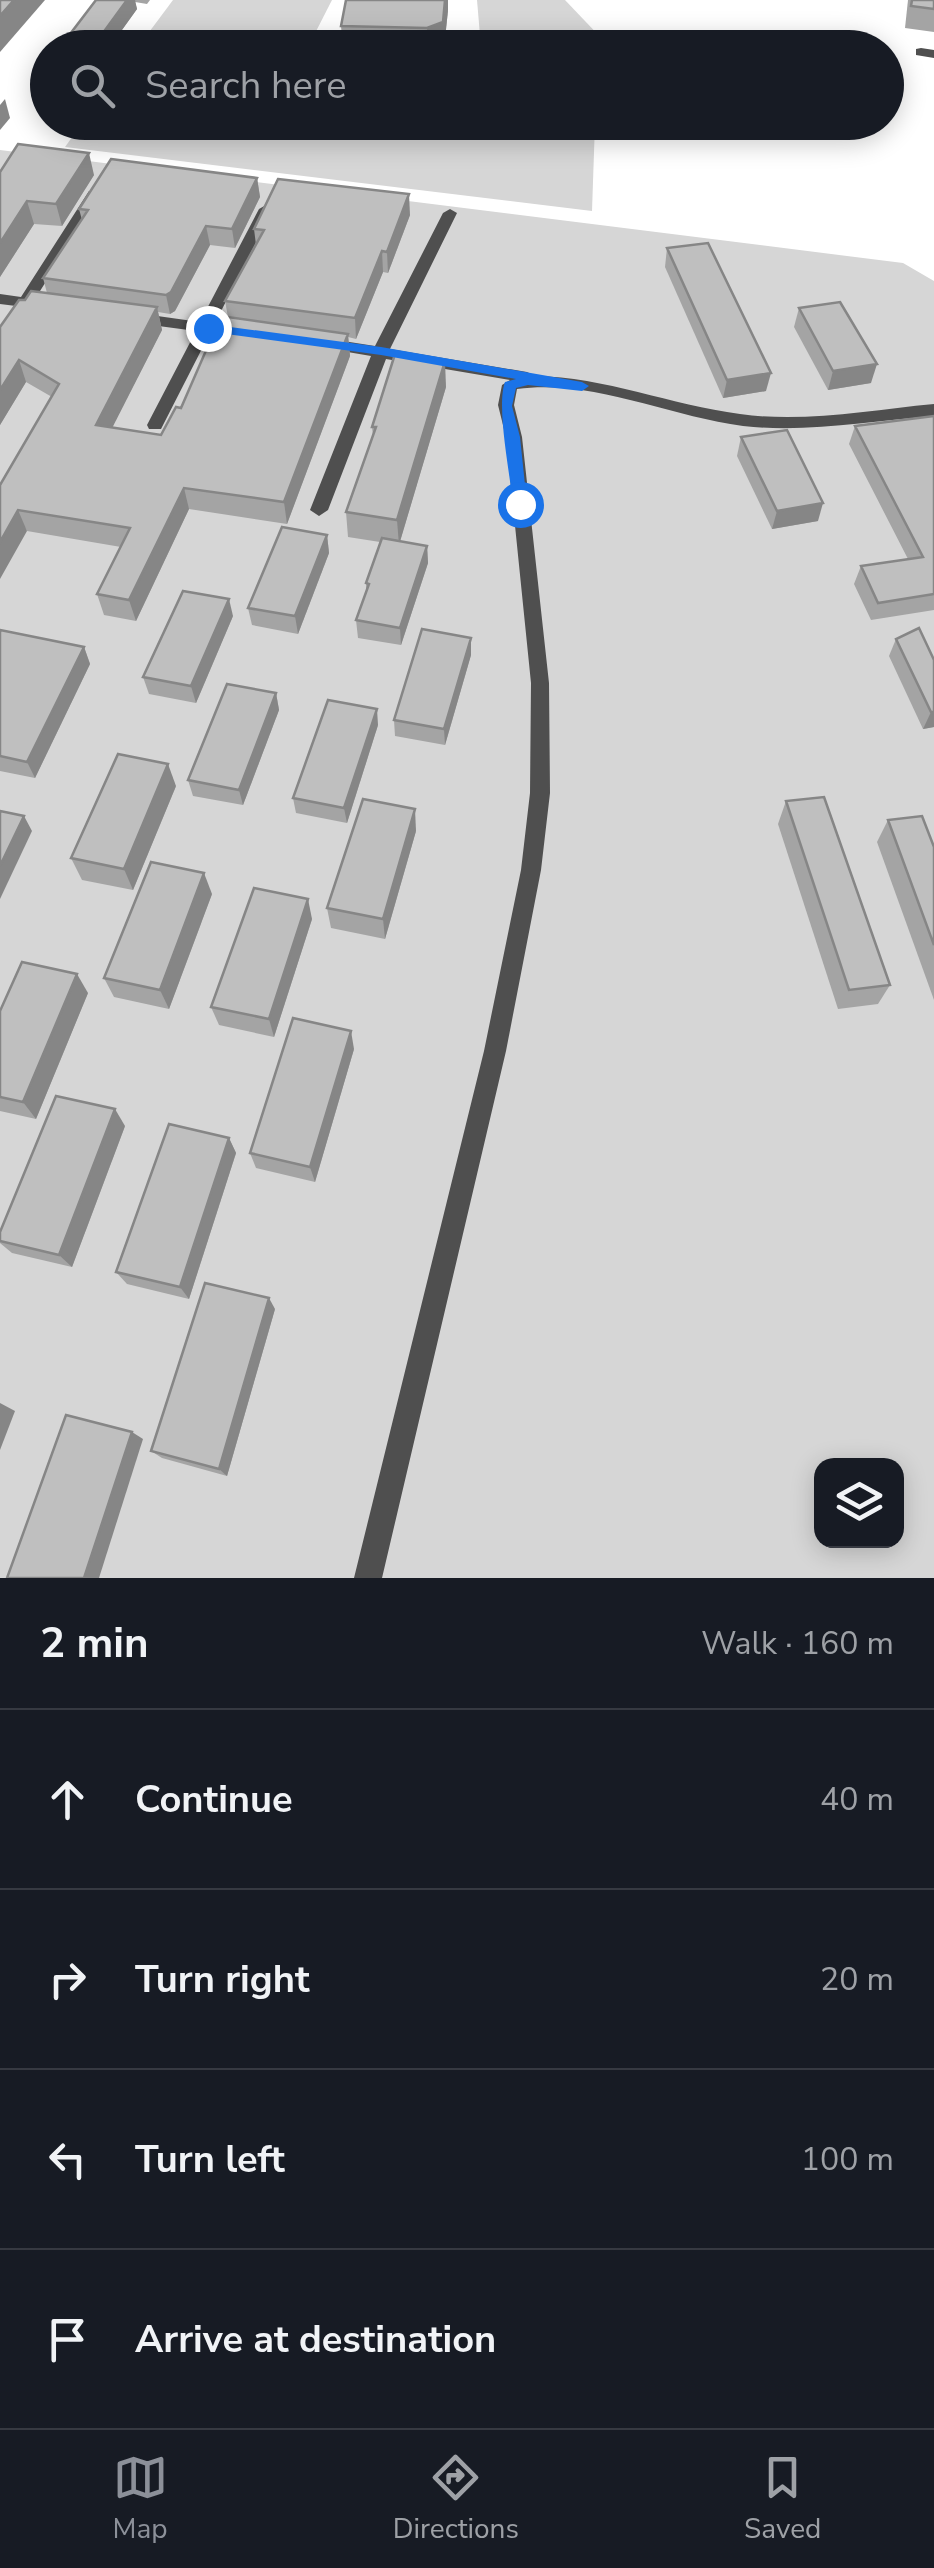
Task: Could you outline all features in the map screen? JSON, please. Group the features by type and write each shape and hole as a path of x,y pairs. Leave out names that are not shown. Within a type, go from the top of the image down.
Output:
{"street":[{"path":"0,343 108,172"},
{"path":"155,425 208,328 274,192"},
{"path":"318,510 381,351 450,213"},
{"path":"0,299 62,308"},
{"path":"117,315 266,336"},
{"path":"304,340 582,386 742,420 795,422 934,410"},
{"path":"368,1578 495,1051 531,870 540,793 540,682 514,437 506,406 510,385 528,380 582,386"}],"shaded area":[{"path":"173,0 332,0 317,30 151,30"},
{"path":"477,0 565,0 594,30 480,30"},
{"path":"70,140 594,140 592,211 65,147"},
{"path":"0,150 903,263 934,281 934,1578 0,1578"}],"building":[{"path":"0,0 14,0 0,16"},
{"path":"96,0 127,0 105,30 73,30"},
{"path":"346,0 445,0 443,22 427,28 341,26"},
{"path":"912,0 934,0 934,9 911,6"},
{"path":"18,144 89,153 56,204 27,201 0,243 0,172"},
{"path":"111,159 257,178 232,229 206,226 166,295 43,278 88,210 79,209"},
{"path":"278,179 409,194 355,318 225,301 264,230 254,229"},
{"path":"708,243 771,373 727,380 667,248"},
{"path":"31,291 157,307 96,425 161,435 176,407 181,408 221,316 348,334 284,502 184,488 129,600 97,594 130,528 18,510 0,542 0,485 59,384 19,360 0,390 0,327 19,300 25,300"},
{"path":"840,302 877,364 833,371 799,308"},
{"path":"395,354 445,361 397,520 346,512 376,427 372,427"},
{"path":"934,416 934,594 878,603 861,566 923,557 855,426"},
{"path":"787,430 823,503 777,511 741,437"},
{"path":"282,527 327,535 295,616 248,608"},
{"path":"382,538 427,546 400,628 356,620"},
{"path":"183,591 229,599 191,686 143,677"},
{"path":"919,628 934,660 934,712 896,639"},
{"path":"422,629 471,638 444,729 394,720"},
{"path":"0,630 84,647 27,762 0,756"},
{"path":"227,684 276,693 239,790 188,780"},
{"path":"328,700 377,709 344,808 293,798"},
{"path":"118,754 168,764 124,869 71,858"},
{"path":"824,797 890,985 849,990 786,801"},
{"path":"363,799 415,809 383,919 327,908"},
{"path":"0,811 24,816 0,866"},
{"path":"922,816 934,847 934,945 888,820"},
{"path":"151,862 204,873 160,990 104,978"},
{"path":"254,888 308,899 269,1019 211,1007"},
{"path":"22,962 77,974 23,1102 0,1097 0,1011"},
{"path":"293,1018 351,1031 310,1167 250,1153"},
{"path":"56,1096 115,1109 59,1255 0,1241 0,1232"},
{"path":"169,1124 229,1138 180,1287 116,1272"},
{"path":"205,1283 269,1298 219,1469 151,1451"},
{"path":"66,1415 132,1432 84,1578 7,1578"}],"route":[{"path":"208,328 381,351 582,386 528,380 510,385 506,406 514,437 520,504"}]}
